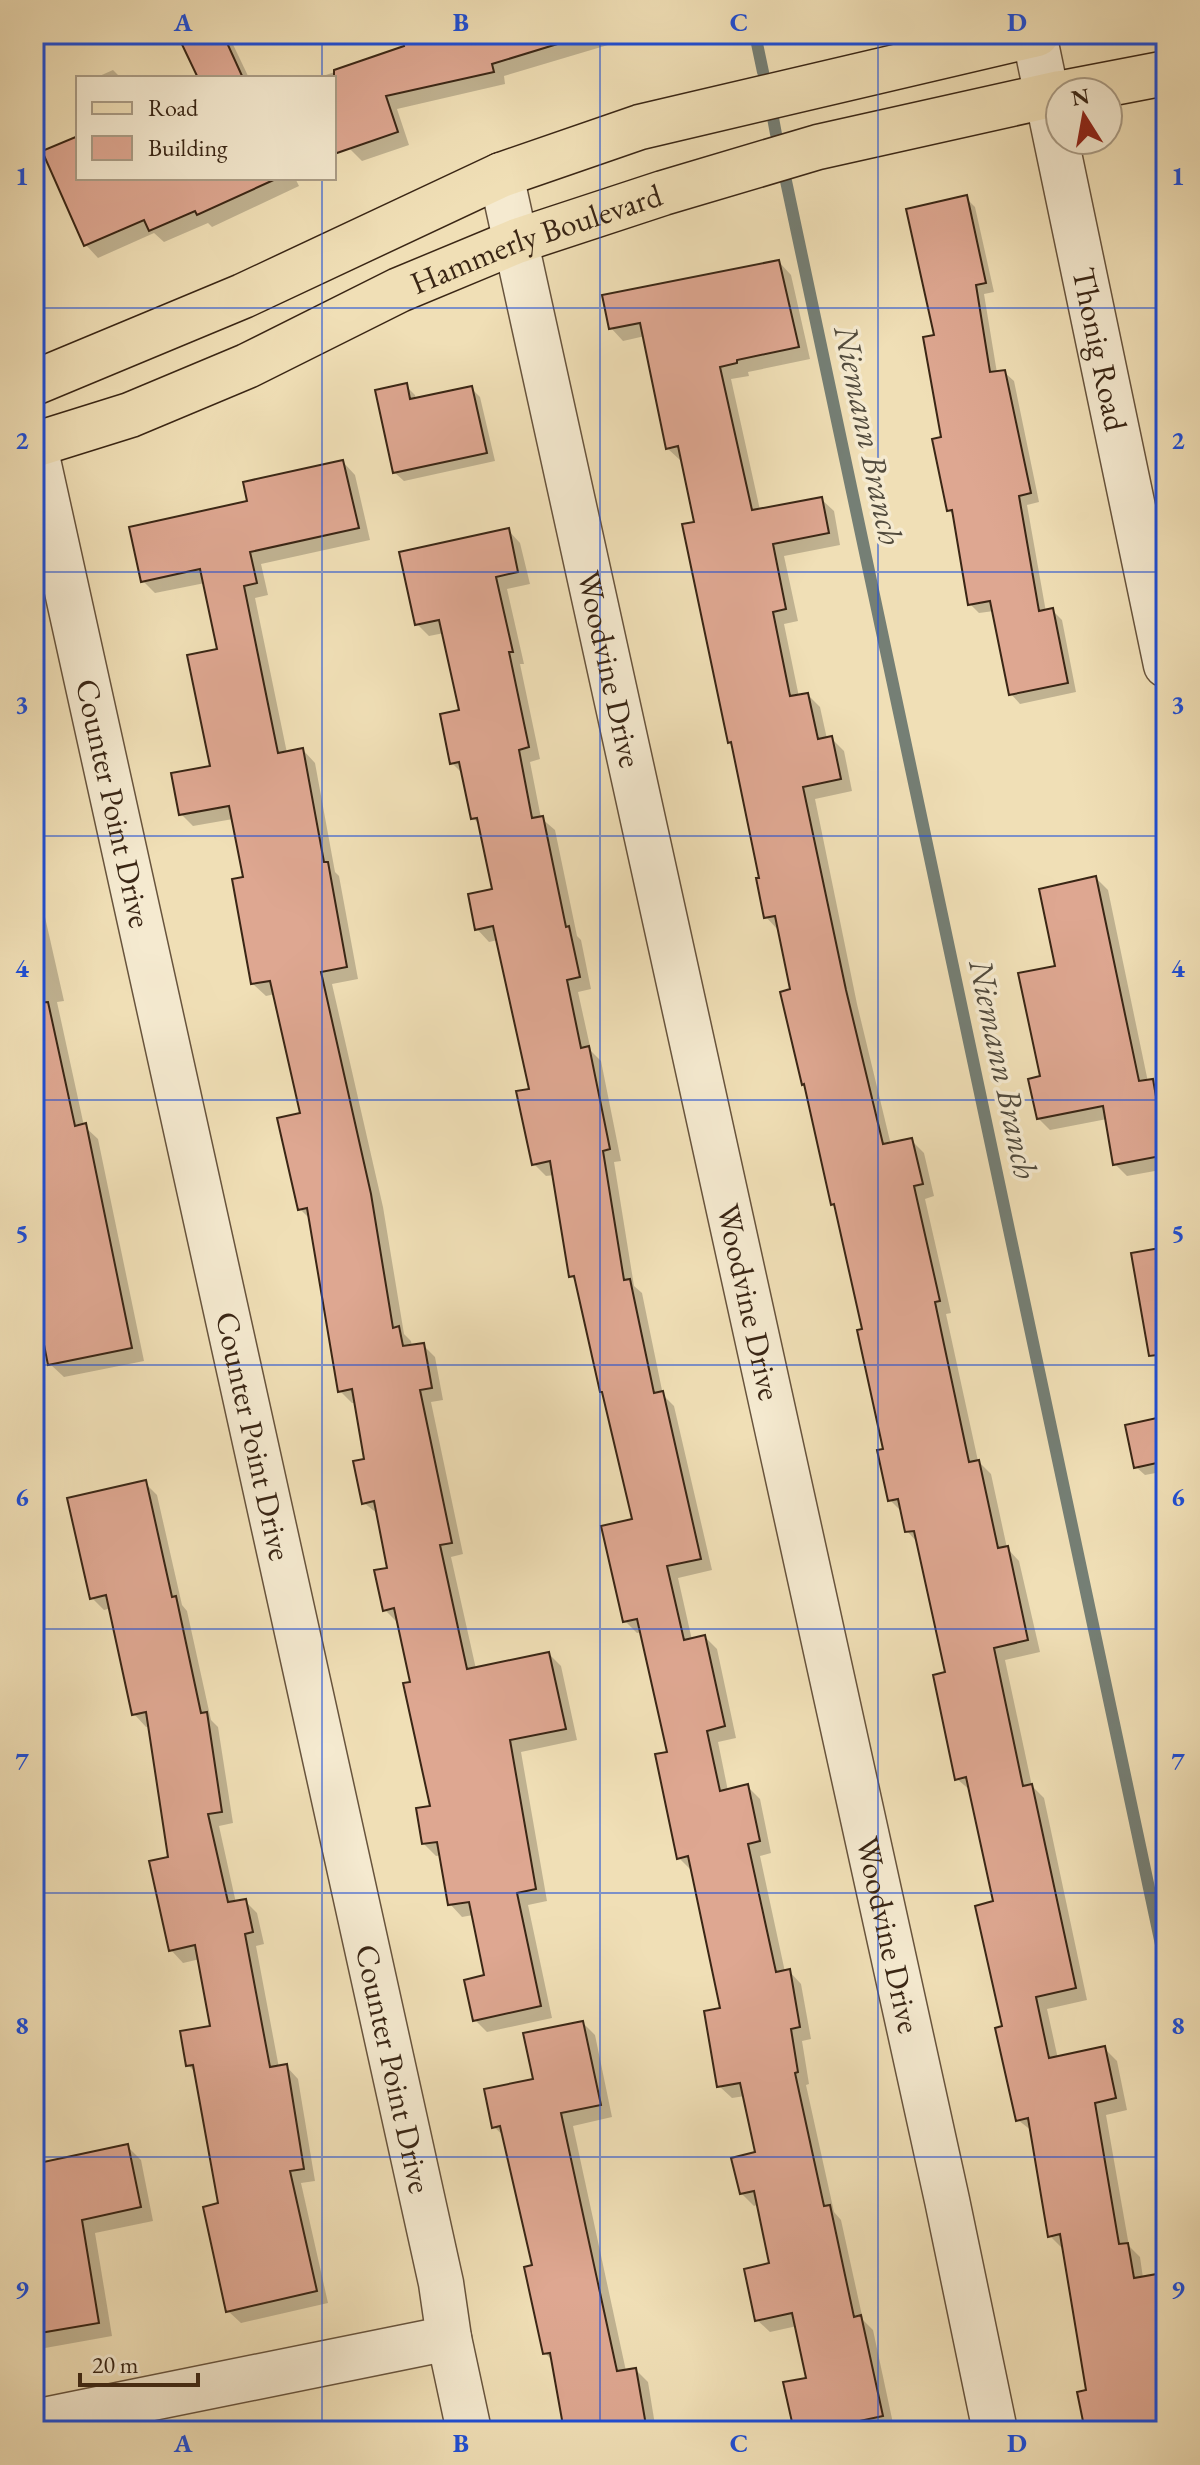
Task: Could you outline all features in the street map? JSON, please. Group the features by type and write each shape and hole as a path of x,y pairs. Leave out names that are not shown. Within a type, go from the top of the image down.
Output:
{"main road":[{"name":"Hammerly Boulevard","path":"34,383 243,296 501,175 640,127 1035,34"},
{"name":"Hammerly Boulevard","path":"1124,81 1166,73"},
{"name":"Hammerly Boulevard","path":"34,444 130,415 232,372 399,290 517,241 818,147 1044,97"}],"street":[{"name":"Thonig Road","path":"1035,34 1051,76"},
{"name":"Thonig Road","path":"1070,156 1166,665"},
{"name":"Woodvine Drive","path":"501,175 995,2431"},
{"name":"Counter Point Drive","path":"34,444 441,2283 469,2431"},
{"path":"34,2422 449,2338"}],"building":[{"path":"177,34 223,34 242,76 197,76"},
{"path":"401,34 563,34 564,42 492,64 494,72 386,96 398,132 336,153 334,70 404,46"},
{"path":"76,137 76,180 274,180 197,215 195,211 149,231 144,220 84,246 42,151"},
{"path":"967,195 986,283 976,285 990,372 1005,370 1031,493 1019,496 1039,611 1053,608 1068,683 1009,695 990,601 968,605 952,510 947,511 932,439 941,437 923,337 934,335 906,209"},
{"path":"779,260 799,347 737,360 737,363 720,367 752,510 822,497 829,533 773,544 786,609 773,612 790,696 808,693 818,739 832,736 841,779 803,787 846,990 883,1144 912,1138 923,1184 914,1186 940,1301 935,1302 969,1462 979,1460 998,1548 1008,1546 1028,1640 994,1648 1023,1786 1032,1784 1076,1988 1036,1997 1049,2058 1105,2046 1116,2098 1095,2103 1119,2244 1128,2243 1134,2278 1157,2274 1166,2326 1166,2431 1085,2431 1077,2392 1086,2390 1060,2234 1048,2237 1028,2118 1016,2121 995,2028 1002,2026 975,1906 993,1901 966,1777 955,1780 933,1675 945,1672 914,1531 905,1532 898,1499 888,1501 877,1450 883,1449 857,1330 862,1329 780,992 790,989 775,916 764,918 756,878 759,878 731,742 728,743 682,524 694,522 678,446 666,449 640,323 609,329 602,295"},
{"path":"407,383 410,399 472,386 487,453 393,473 375,390"},
{"path":"343,460 359,528 250,552 257,583 244,586 278,753 303,748 324,862 328,862 347,967 321,972 371,1194 393,1328 399,1326 403,1346 424,1343 432,1388 420,1390 452,1543 440,1545 467,1669 549,1652 566,1729 510,1740 536,1889 517,1893 541,2006 473,2021 464,1980 484,1975 469,1902 448,1905 437,1842 422,1844 416,1808 430,1806 403,1683 410,1682 394,1608 383,1611 374,1570 387,1568 374,1501 362,1504 353,1461 364,1459 352,1389 338,1392 307,1208 298,1210 277,1118 300,1113 270,981 251,984 232,879 243,877 229,806 179,815 171,773 210,766 187,655 217,649 200,569 141,582 129,527 247,501 243,482"},
{"path":"509,528 518,572 496,577 529,747 519,750 532,818 543,816 566,927 569,926 580,977 567,980 581,1048 589,1046 610,1149 603,1151 624,1280 630,1279 654,1393 663,1391 701,1559 667,1566 684,1640 705,1635 725,1726 707,1731 720,1791 748,1784 760,1841 748,1844 776,1972 790,1969 800,2027 791,2029 798,2072 795,2073 824,2206 830,2205 854,2317 861,2315 883,2416 813,2431 794,2431 783,2382 806,2378 792,2313 755,2321 744,2269 769,2263 754,2191 740,2194 731,2158 755,2152 740,2083 717,2087 704,2011 720,2008 688,1856 677,1859 655,1754 667,1752 637,1619 623,1622 601,1526 632,1519 574,1276 569,1277 550,1161 532,1165 516,1091 529,1089 493,926 475,930 468,894 492,889 477,818 471,819 459,762 450,764 440,714 459,710 439,620 415,625 399,552"},
{"path":"1096,876 1139,1081 1153,1079 1166,1155 1113,1165 1103,1106 1037,1119 1028,1079 1040,1076 1018,973 1055,966 1039,889"},
{"path":"48,1002 75,1126 86,1123 132,1348 48,1365 34,1294 34,1003"},
{"path":"1166,1247 1166,1354 1149,1356 1131,1253"},
{"path":"1166,1416 1166,1461 1134,1468 1125,1425"},
{"path":"146,1480 172,1597 176,1596 201,1713 207,1712 222,1812 208,1814 228,1902 246,1899 253,1932 245,1934 270,2067 287,2064 304,2169 290,2171 317,2291 226,2312 203,2207 218,2203 193,2065 186,2066 180,2031 210,2026 195,1945 169,1951 149,1861 168,1857 146,1712 132,1715 106,1595 90,1599 67,1498"},
{"path":"583,2021 601,2105 561,2113 617,2371 636,2368 647,2431 564,2431 550,2353 543,2354 524,2267 532,2265 500,2126 492,2128 484,2089 533,2079 523,2033"},
{"path":"128,2144 141,2207 82,2220 99,2323 34,2334 34,2164"}],"waterway":[{"name":"Niemann Branch","path":"755,34 763,72"},
{"name":"Niemann Branch","path":"773,118 776,134"},
{"name":"Niemann Branch","path":"786,181 1166,1968"}]}
